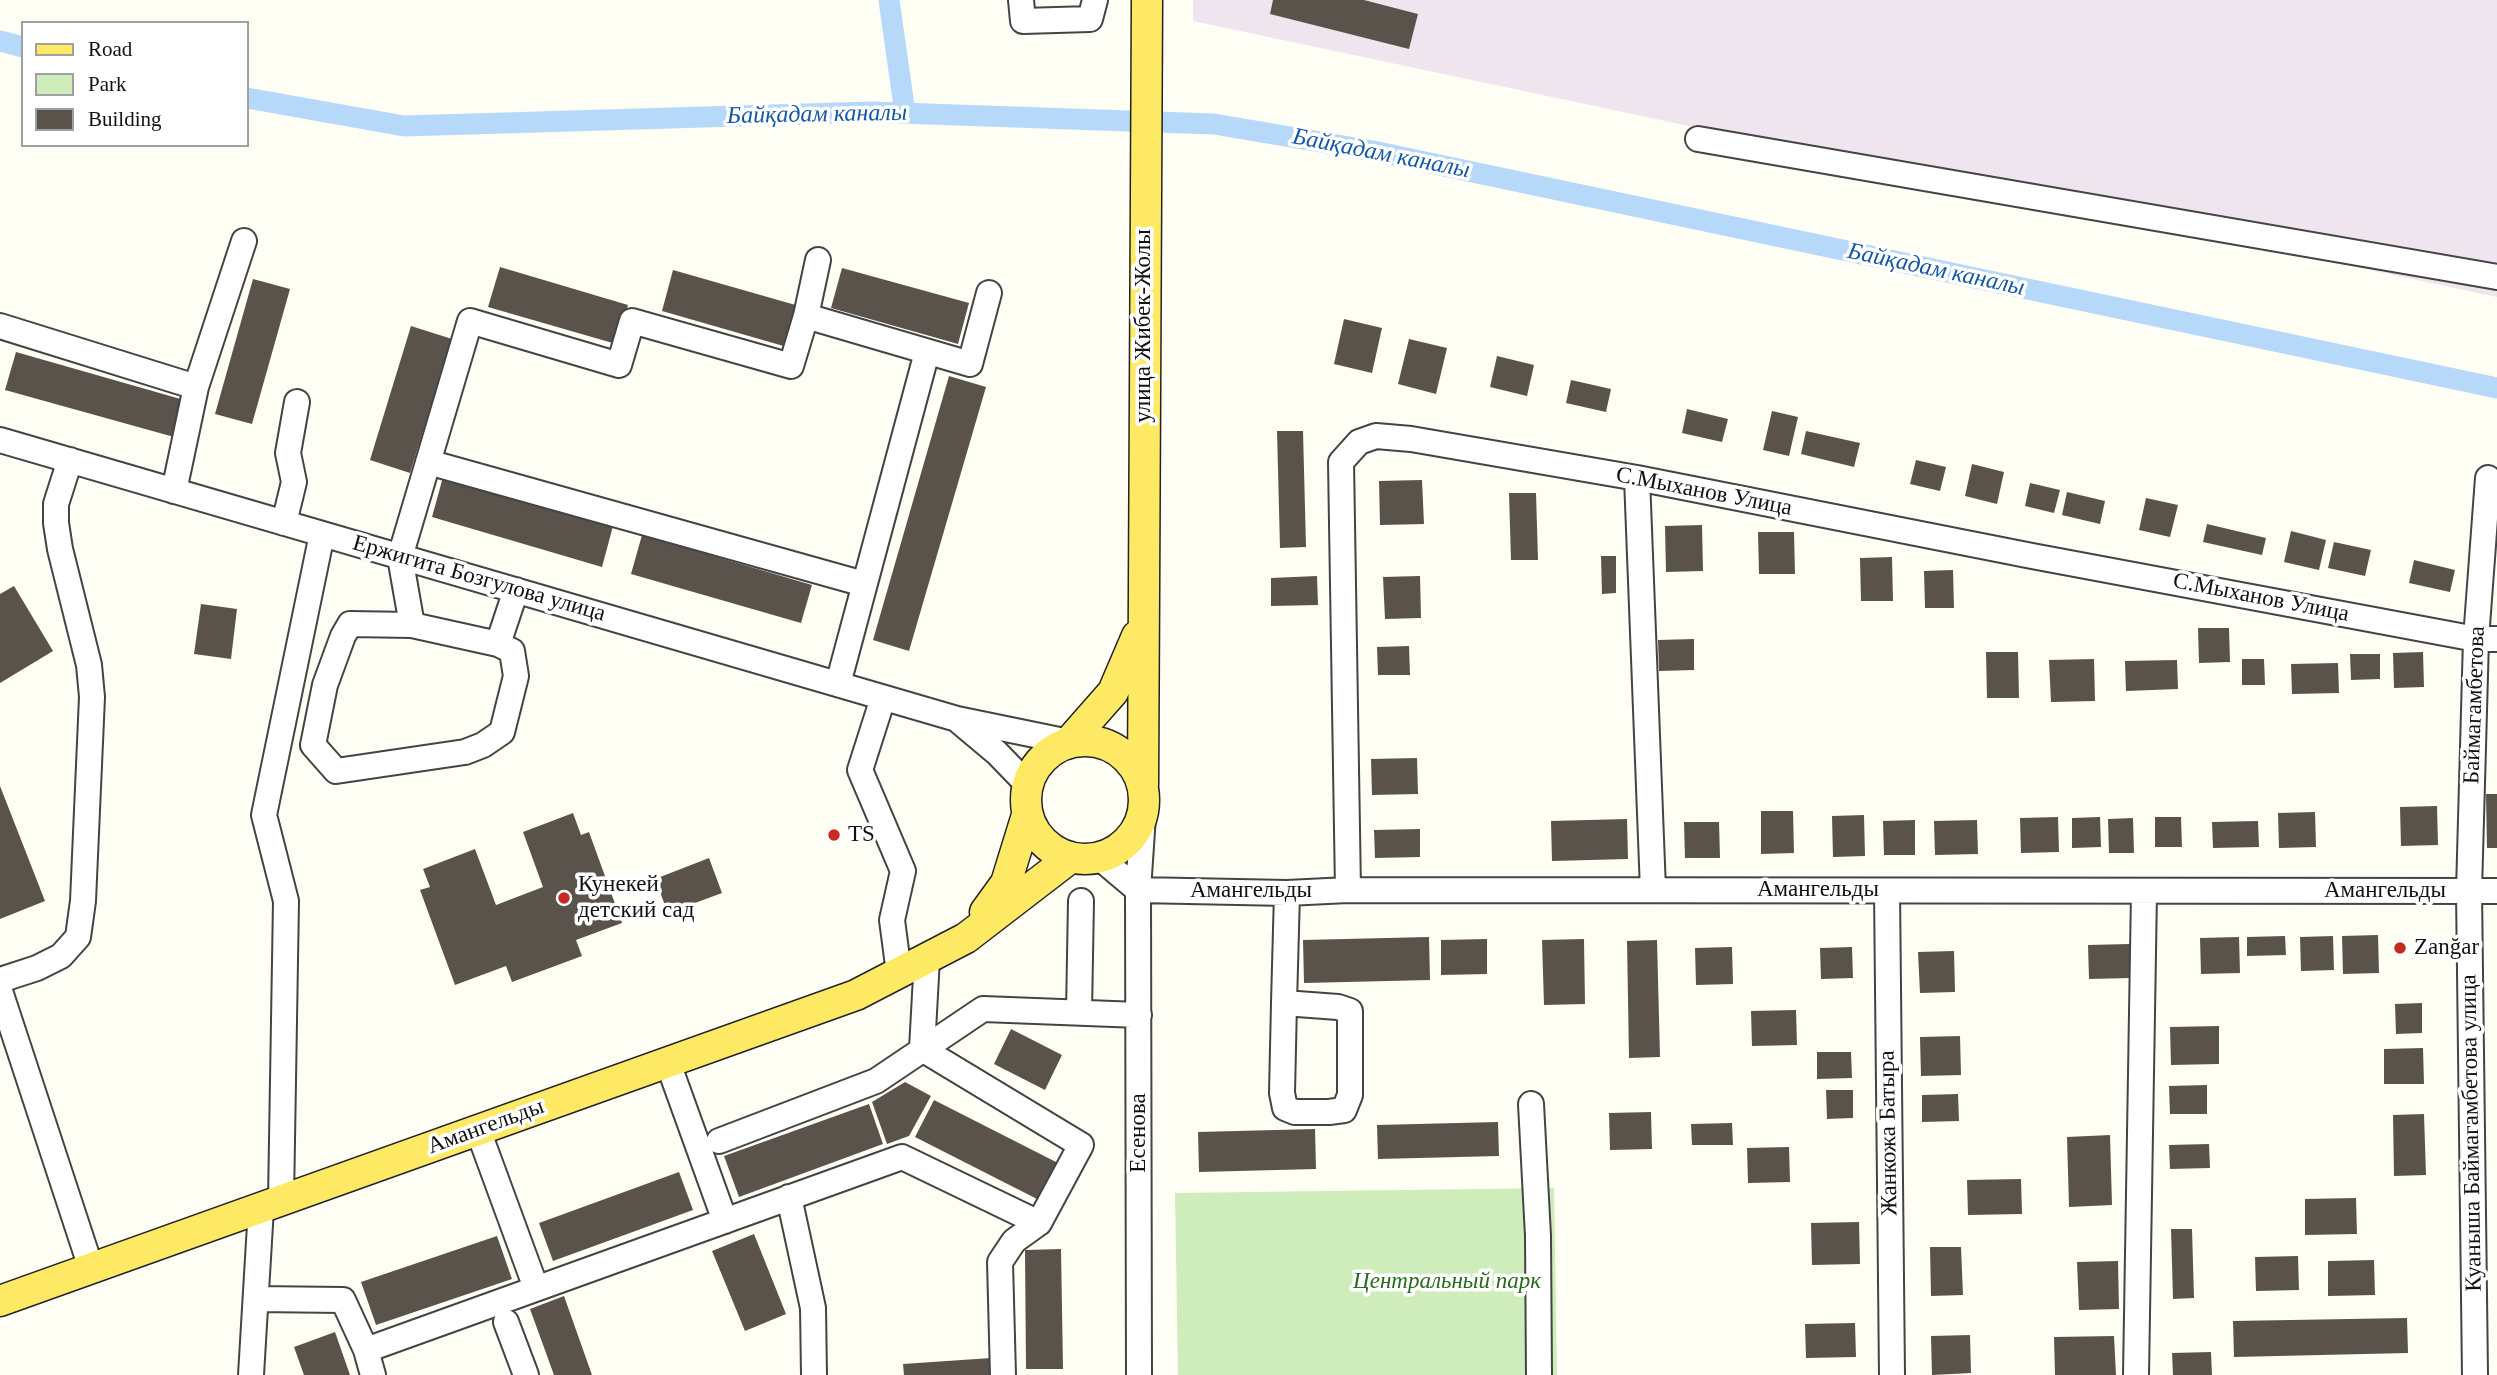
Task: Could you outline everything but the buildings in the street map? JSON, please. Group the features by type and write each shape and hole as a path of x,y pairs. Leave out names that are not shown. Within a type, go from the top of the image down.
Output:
{"main road":[{"name":"улица Жибек-Жолы","path":"1143,785 1147,0"},
{"path":"966,938 1006,883 1027,816 1027,785 1042,758 1069,742 1113,692 1143,623"},
{"path":"1027,816 1042,842 1070,858 1100,858 1127,843 1143,816 1143,785 1127,758 1100,742 1069,742"},
{"name":"Амангельды","path":"0,1301 856,996 966,938 1070,858"}],"street":[{"path":"1021,0 1023,21 1090,19 1095,0"},
{"path":"1699,139 2497,277"},
{"path":"174,491 196,387 244,241"},
{"path":"412,625 400,557 470,321 619,365 632,321 791,366 806,316 818,260"},
{"path":"806,316 970,364 989,293"},
{"path":"0,326 196,387"},
{"path":"838,684 927,352"},
{"path":"284,523 294,482 288,453 297,402"},
{"name":"С.Мыханов Улица","path":"1348,890 1341,462 1359,442 1376,436 1411,439 1637,478 2032,556 2486,639"},
{"name":"Ержигита Бозгулова улица","path":"0,440 957,719 1069,742"},
{"path":"0,980 37,968 61,956 78,937 83,901 92,698 89,665 60,550 56,523 56,504 70,460"},
{"path":"428,462 864,584"},
{"path":"1637,478 1653,890"},
{"name":"Баймагамбетова","path":"2469,891 2486,639 2488,478"},
{"path":"251,1375 256,1299 271,1204 285,901 264,815 322,534"},
{"path":"498,644 516,590"},
{"path":"350,624 412,625 498,644 512,651 516,676 502,732 483,746 466,752 335,771 313,745 325,685 342,636 350,624"},
{"path":"883,698 860,771 903,871 892,920 899,973"},
{"path":"957,719 997,753 1027,785"},
{"name":"Есенова","path":"1139,1375 1138,890 1143,816"},
{"path":"1100,858 1138,890"},
{"name":"Амангельды","path":"1138,890 1287,893 1348,890 2497,891"},
{"name":"Жанкожа Батыра","path":"1887,891 1892,1375"},
{"name":"Куаныша Баймагамбетова улица","path":"2469,891 2475,1375"},
{"path":"2136,1375 2144,892"},
{"path":"1284,1003 1338,1007 1350,1011 1349,1096 1344,1110 1296,1112 1285,1108 1282,1093 1284,1003 1287,893"},
{"path":"1079,1012 1080,901"},
{"path":"922,1049 927,958"},
{"path":"0,991 91,1268"},
{"path":"719,1141 876,1081 983,1009 1139,1014"},
{"path":"922,1049 1081,1145 1039,1223 1014,1241 1000,1262 1003,1375"},
{"path":"668,1063 725,1221"},
{"path":"1531,1104 1538,1236 1539,1375"},
{"path":"478,1130 536,1288"},
{"path":"366,1349 902,1157 1039,1223"},
{"path":"789,1197 813,1308 814,1375"},
{"path":"256,1299 343,1300 366,1349 373,1375"},
{"path":"506,1322 526,1375"}],"shaded area":[{"path":"1193,0 2497,0 2497,297 1193,21"}],"green space":[{"name":"Центральный парк","path":"1554,1188 1557,1375 1178,1375 1175,1193"}],"waterway":[{"path":"889,0 905,113"},
{"name":"Байқадам каналы","path":"0,41 21,46"},
{"name":"Байқадам каналы","path":"248,98 404,126 871,112 1214,124 1373,151 2497,388"}],"place":[{"name":"TS","path":"834,835"},
{"name":"Кунекей детский сад","path":"564,898"},
{"name":"Zanğar","path":"2400,948"}]}
